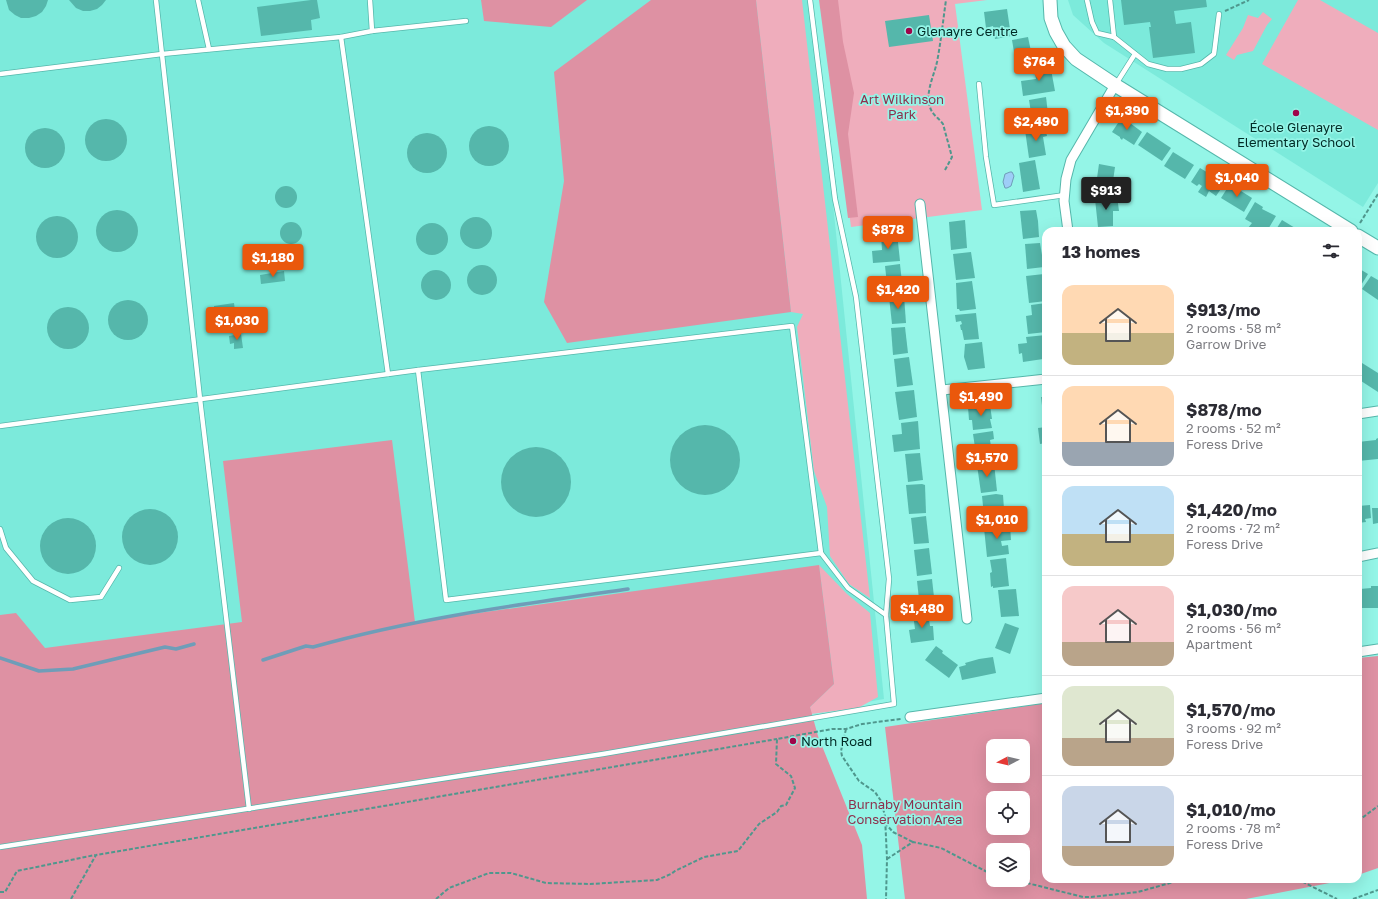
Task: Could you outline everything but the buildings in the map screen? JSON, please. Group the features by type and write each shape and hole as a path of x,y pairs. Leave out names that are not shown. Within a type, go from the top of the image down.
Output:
{"street":[{"path":"1050,0 1051,18 1056,32 1064,46 1076,59 1115,85 1349,227"},
{"path":"1067,227 1064,202 1066,179 1071,160 1115,85"},
{"path":"920,204 968,619"},
{"path":"1362,236 1378,248"},
{"path":"942,390 1042,379"},
{"path":"1362,412 1378,411"},
{"path":"1362,556 1378,554"},
{"path":"1362,651 1378,649"},
{"path":"910,717 1042,699"}],"lane":[{"path":"156,0 200,399 249,809"},
{"path":"198,0 209,49"},
{"path":"370,0 372,31"},
{"path":"0,847 595,755 894,704 886,615 889,579 856,298 835,199 810,0"},
{"path":"1087,0 1092,22 1097,33 1114,37 1148,64 1167,68 1181,69 1201,64 1214,54 1219,14"},
{"path":"1110,0 1114,37"},
{"path":"0,74 162,54 341,37 372,31 466,21"},
{"path":"341,37 388,374"},
{"path":"1115,85 1135,54"},
{"path":"980,84 986,157 994,205 1065,195"},
{"path":"0,426 418,370 792,326 821,553 848,588 886,615"},
{"path":"418,370 446,600 821,553"},
{"path":"0,529 6,548 34,581 70,600 101,597 119,568"}],"path":[{"path":"945,170 952,157 943,124 934,116 929,107 929,90 937,62 946,0"},
{"path":"1219,14 1249,0"},
{"path":"1358,227 1378,194"},
{"path":"0,892 5,892 17,871 96,855 832,729 846,729 862,724 910,717"},
{"path":"846,729 841,751 842,756 859,781 874,792 881,801 885,823 887,859 886,899"},
{"path":"436,899 449,888 489,873 510,873 546,883 590,884 657,880 704,857 738,851 759,824 777,812 781,806 786,805 795,788 791,776 776,764 777,739"},
{"path":"1362,818 1378,806"},
{"path":"885,823 893,832 914,842 941,848 986,871"},
{"path":"887,859 914,842"},
{"path":"71,899 96,855"},
{"path":"1030,884 1091,898 1138,892 1170,883"},
{"path":"1305,883 1337,899"},
{"path":"1353,899 1378,890"}],"shaded area":[{"path":"0,0 812,0 884,699 0,852"},
{"name":"École Glenayre Elementary School","path":"1068,0 1378,0 1378,183 1363,207 1104,43 1073,15"}],"green space":[{"path":"481,0 587,0 551,27 484,21"},
{"path":"651,0 756,0 791,312 567,343 544,302 564,181 554,72"},
{"path":"756,0 802,0 870,598 849,584 830,556 827,507 814,471 797,327 803,314 791,312"},
{"path":"819,0 838,0 843,42 854,93 848,134 858,217 848,218"},
{"name":"Art Wilkinson Park","path":"822,0 987,0 955,4 982,210 851,227"},
{"path":"1298,0 1320,0 1378,33 1378,130 1262,64"},
{"path":"1263,12 1272,19 1267,25 1253,51 1237,55 1234,60 1226,55 1243,28 1248,15 1258,18"},
{"path":"392,440 415,622 819,565 834,684 810,707 818,736 862,845 867,899 0,899 0,615 16,613 45,648 242,622 223,461"},
{"path":"819,565 847,594 870,613 878,697 858,708 811,714 810,707 834,684"},
{"path":"1378,656 1378,868 1362,874 1362,658"},
{"name":"Burnaby Mountain Conservation Area","path":"1042,704 1042,883 1330,883 1246,899 905,899 885,727"}],"water":[{"path":"1012,172 1014,176 1011,186 1005,188 1003,182 1005,174"}],"waterway":[{"path":"263,660 306,646 313,647 430,620 509,606 628,589"},
{"path":"0,658 39,671 73,669 165,647 176,649 194,644"}],"place":[{"name":"Glenayre Centre","path":"909,31"},
{"name":"École Glenayre Elementary School","path":"1296,113"},
{"name":"North Road","path":"793,741"}]}
